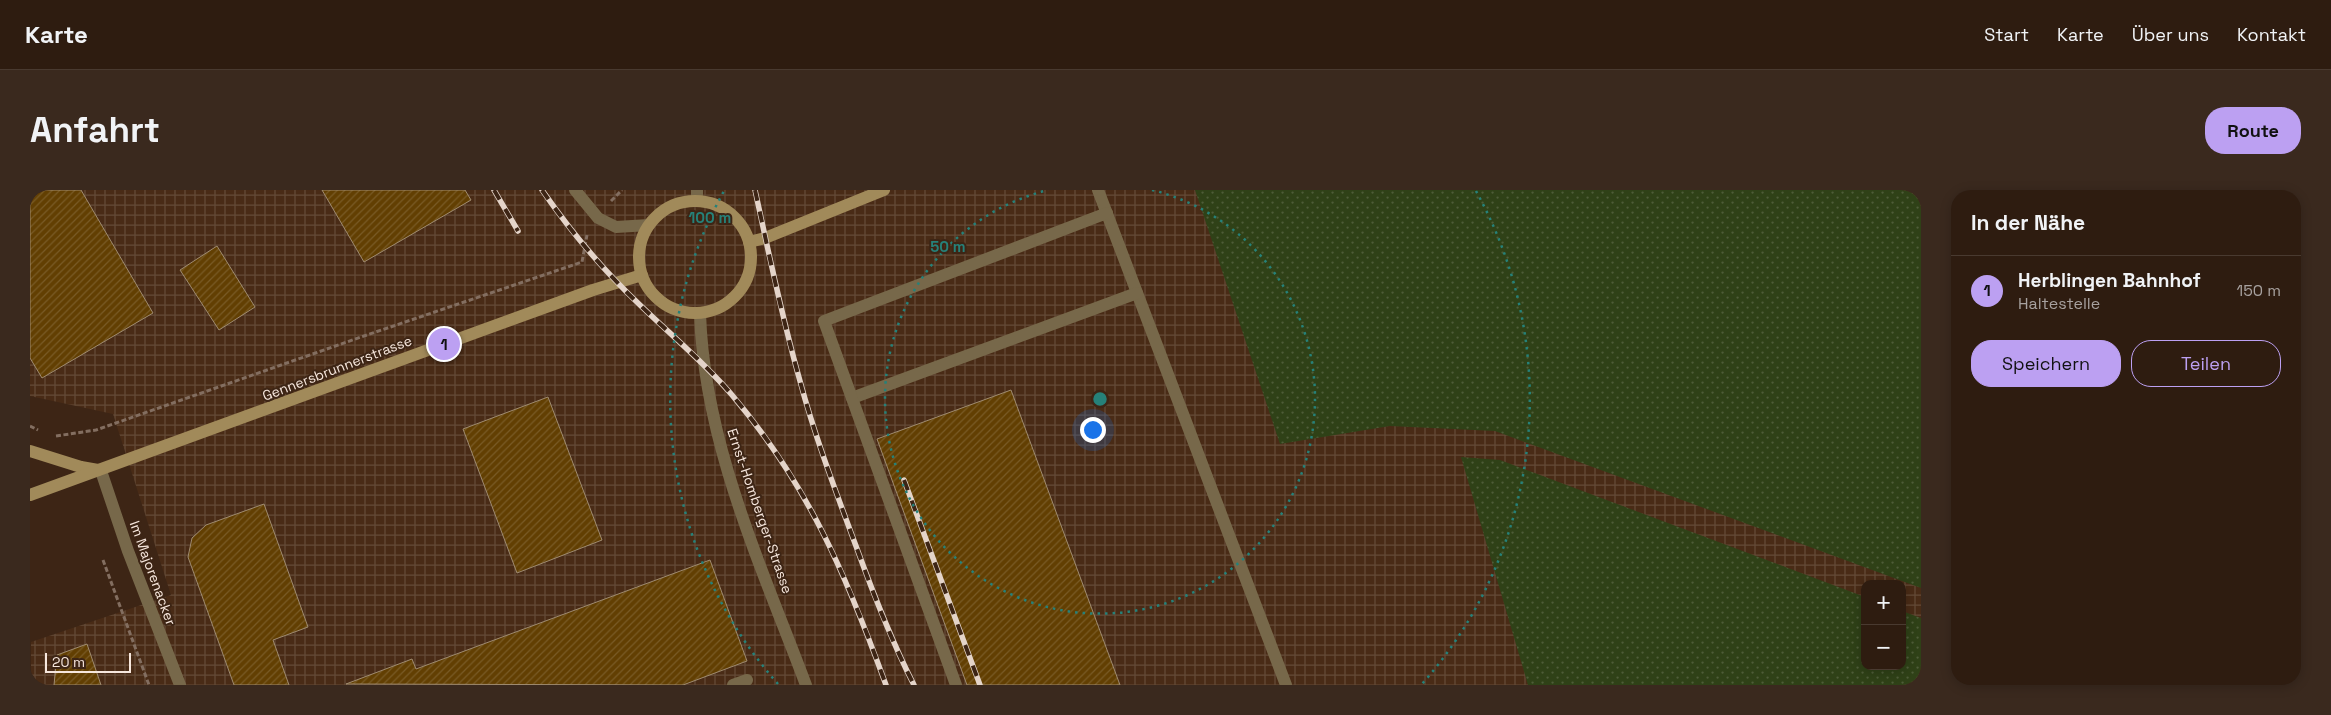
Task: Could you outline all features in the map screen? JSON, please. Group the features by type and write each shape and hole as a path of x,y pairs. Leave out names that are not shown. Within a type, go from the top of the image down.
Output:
{"street":[{"path":"575,190 598,218 616,226 649,225"},
{"path":"749,242 765,238 884,190"},
{"path":"1098,190 1286,685"},
{"path":"697,195 730,213 742,226 749,242 751,258 748,275 741,289 729,301 716,309 700,313 681,312 664,304 651,291 642,275 639,258 641,240 649,225 662,211 697,195"},
{"path":"956,685 824,321 1107,213"},
{"name":"Gennersbrunnerstrasse","path":"30,495 101,471 565,300 642,275"},
{"path":"852,398 1137,293"},
{"name":"Ernst-Homberger-Strasse","path":"700,313 703,364 718,439 743,516 806,685"},
{"path":"30,451 81,468 101,471"},
{"name":"Im Majorenacker","path":"101,471 128,551 180,685"},
{"path":"733,685 747,680"}],"path":[{"path":"611,201 622,190"},
{"path":"52,436 96,430 360,336 582,262 586,235"},
{"path":"30,426 44,433"},
{"path":"104,560 150,685"}],"shaded area":[{"path":"30,190 1921,190 1921,685 31,685 31,642 171,595 113,414 30,396"}],"green space":[{"path":"1195,190 1921,190 1921,588 1906,582 1906,580 1899,580 1495,431 1390,426 1280,444"},
{"path":"1461,457 1500,460 1861,595 1861,670 1906,670 1906,612 1921,618 1921,685 1528,685"}],"building":[{"path":"30,190 81,190 153,313 42,378 30,358"},
{"path":"322,190 465,190 471,200 364,262"},
{"path":"217,246 255,307 219,330 180,270"},
{"path":"1011,390 1120,685 967,685 877,439"},
{"path":"548,397 602,540 517,573 463,429"},
{"path":"264,504 308,627 273,640 289,685 234,685 188,557 192,538 206,525"},
{"path":"710,560 747,661 683,685 346,684 412,659 416,669"},
{"path":"87,644 101,685 54,685 57,655"}],"railway":[{"path":"494,190 518,231"},
{"path":"542,190 564,221 600,264 640,305 699,360 732,395 783,463 823,533 840,569 886,685"},
{"path":"755,190 787,334 812,423 876,599 914,685"},
{"path":"904,480 980,685"}],"place":[{"name":"Herblingen Bahnhof","path":"444,344"}]}
